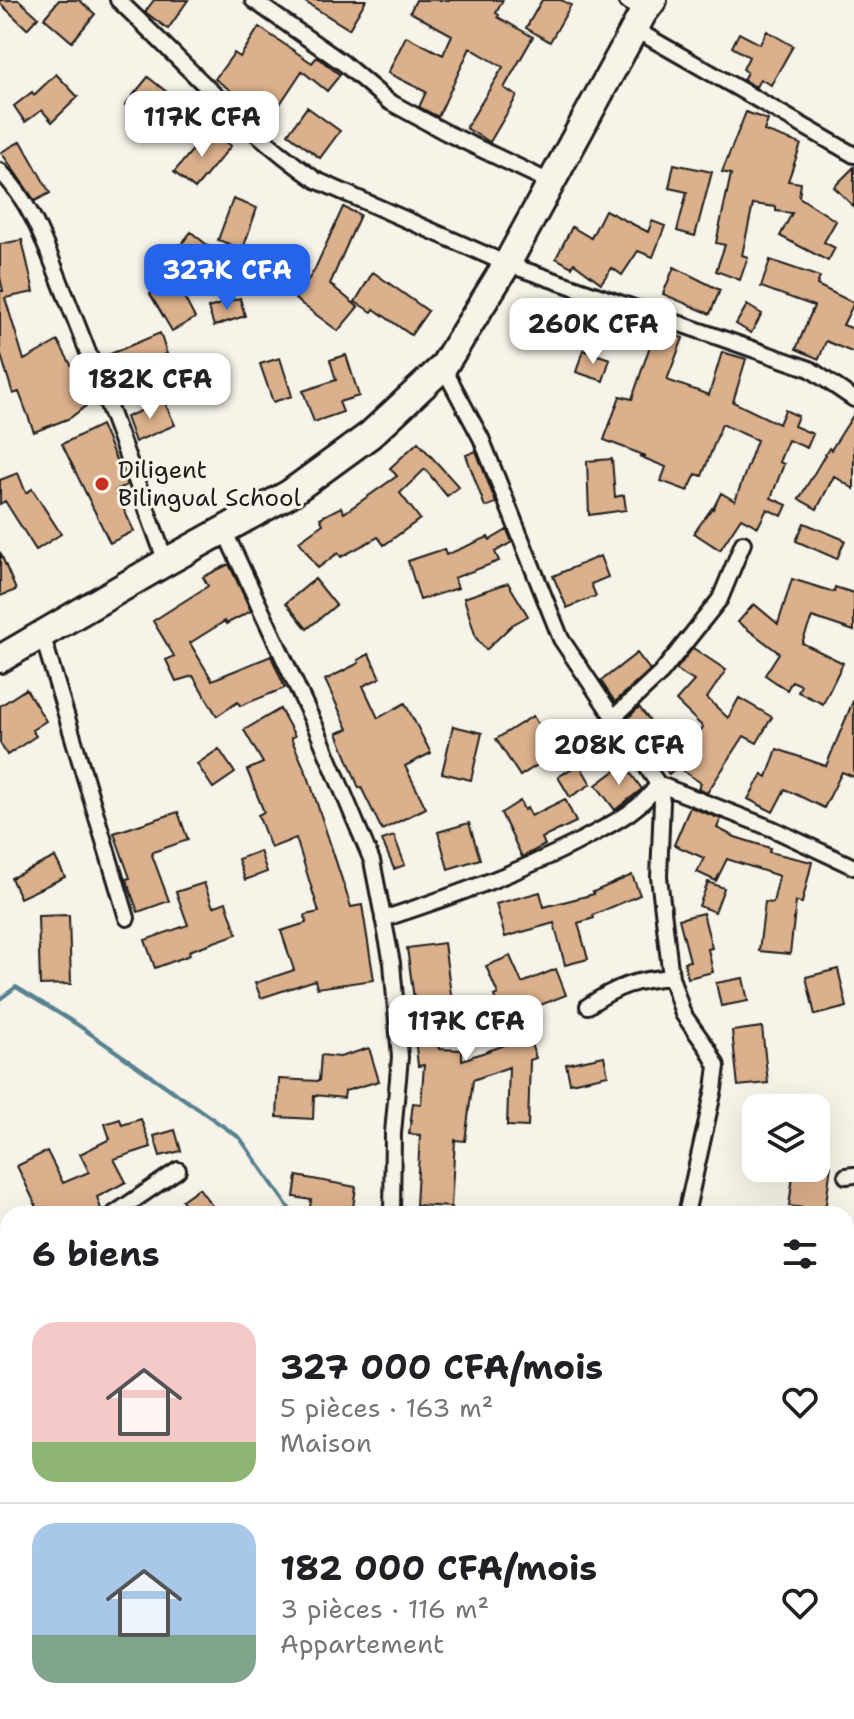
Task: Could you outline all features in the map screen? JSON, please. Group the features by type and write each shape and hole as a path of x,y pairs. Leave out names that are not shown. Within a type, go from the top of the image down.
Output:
{"highway":[{"path":"0,659 289,494 370,435 443,367 507,264 552,183 640,11"}],"street":[{"path":"118,0 226,107 288,161 316,180 507,264 810,369 854,399"},
{"path":"253,0 343,63 388,101 552,183"},
{"path":"640,11 854,155"},
{"path":"0,171 17,188 47,249 98,375 166,562"},
{"path":"443,367 481,438 561,639 658,784 662,801 659,877 671,977 683,1014 717,1066 688,1206"},
{"path":"224,530 317,730 372,861 392,963 400,1057 393,1133 392,1206"},
{"path":"613,718 676,656 720,599 743,543"},
{"path":"42,634 127,918"},
{"path":"383,919 483,886 556,855 627,815 651,796 658,784"},
{"path":"658,784 773,829 854,867"},
{"path":"588,1006 611,991 640,980 671,977"},
{"path":"126,1206 178,1170"}],"building":[{"path":"0,0 19,0 38,17 27,29"},
{"path":"59,0 79,0 95,14 72,42 44,18"},
{"path":"154,0 188,0 168,29 145,12"},
{"path":"302,0 366,0 349,29"},
{"path":"416,0 503,0 496,13 498,17 533,37 504,88 517,96 490,142 466,128 503,67 470,48 438,117 419,107 426,92 388,73 406,36 443,55 452,35 410,12"},
{"path":"542,0 561,0 571,5 550,42 526,28"},
{"path":"259,27 312,63 317,57 340,75 327,91 302,71 270,119 215,79 234,53 240,57"},
{"path":"767,31 793,46 771,85 760,79 756,87 743,80 747,72 743,69 749,57 732,47 739,33 760,44"},
{"path":"56,74 78,97 52,122 42,110 25,122 14,106 32,92 34,95"},
{"path":"148,77 184,106 161,134 125,105"},
{"path":"307,107 340,131 320,158 288,134"},
{"path":"746,112 768,120 764,131 801,144 788,181 801,183 799,197 836,221 824,242 835,248 828,261 780,236 792,213 753,204 742,255 748,257 740,280 716,271 725,245 716,243 731,174 722,172"},
{"path":"210,129 231,146 195,189 174,172"},
{"path":"21,141 50,193 35,201 1,152"},
{"path":"674,164 712,172 695,236 677,231 687,192 669,188"},
{"path":"854,167 854,207 834,187"},
{"path":"233,199 257,208 243,249 218,240"},
{"path":"343,207 360,215 330,284 358,307 338,331 295,299 314,271"},
{"path":"605,210 648,232 652,221 665,226 653,257 638,251 622,275 612,268 601,283 574,263 572,267 556,258 572,227 591,238"},
{"path":"191,232 217,253 183,295 195,318 172,331 150,294 179,278 164,266"},
{"path":"22,240 34,292 5,298 24,360 58,341 76,374 95,399 70,418 34,432 19,392 13,394 0,352 0,291 3,291 0,244"},
{"path":"770,260 820,277 817,285 854,303 843,325 854,329 854,353 826,341 819,359 796,349 814,306 761,287"},
{"path":"674,267 720,290 710,314 663,294"},
{"path":"373,272 428,311 411,335 374,309 372,312 355,302"},
{"path":"240,298 245,316 214,326 208,308"},
{"path":"747,305 762,314 751,333 736,324"},
{"path":"656,328 683,338 667,380 709,395 722,352 746,359 733,402 779,424 785,410 798,416 794,426 813,434 807,448 788,440 779,462 784,464 771,498 787,505 782,516 767,509 758,527 741,518 720,550 694,533 721,493 735,501 757,440 722,424 702,476 696,474 688,491 661,481 666,467 604,440 620,396 632,399"},
{"path":"160,333 167,354 148,361 152,373 114,387 103,357"},
{"path":"583,350 610,359 603,381 576,372"},
{"path":"346,355 359,396 339,402 343,412 314,422 303,391 336,380 330,360"},
{"path":"280,358 292,396 273,402 260,364"},
{"path":"164,401 175,425 135,442 126,417"},
{"path":"854,414 854,489 834,476 817,509 799,499 829,448 831,450"},
{"path":"101,425 127,485 115,491 134,531 110,543 62,444"},
{"path":"418,442 459,487 447,496 425,469 400,493 420,519 384,545 378,537 341,557 338,553 318,568 299,541 323,524 320,518 341,507 344,513 397,476 390,468"},
{"path":"476,451 496,503 485,507 466,455"},
{"path":"612,459 615,497 624,495 626,510 589,515 587,461"},
{"path":"18,473 26,493 32,489 61,534 36,550 5,501 0,504 0,480"},
{"path":"804,523 845,540 837,559 796,541"},
{"path":"507,530 512,542 495,552 499,561 454,578 458,588 420,600 408,561 444,549 446,555 488,537 490,540"},
{"path":"0,552 16,590 0,596"},
{"path":"600,556 608,577 591,584 596,596 567,608 553,576"},
{"path":"229,564 251,611 226,624 225,621 190,643 212,680 271,656 285,688 240,706 238,702 217,716 193,676 176,681 166,660 174,656 153,621 208,586 203,577"},
{"path":"315,579 336,605 307,629 286,603"},
{"path":"792,579 834,592 835,587 854,593 854,631 812,617 802,643 843,663 823,704 798,692 801,685 792,681 787,690 765,675 779,653 738,622 754,604 778,624"},
{"path":"508,583 528,616 512,625 486,650 476,638 464,598"},
{"path":"693,648 726,670 707,698 728,718 739,698 772,717 757,743 744,736 707,793 698,789 701,783 677,767 669,774 627,719 639,707 677,761 703,727 676,701 694,681 676,670"},
{"path":"637,653 650,670 615,702 601,681"},
{"path":"369,654 380,678 363,686 378,718 405,703 431,753 405,766 426,808 382,830 359,788 337,733 348,729 325,680 359,663 358,660"},
{"path":"26,689 46,721 32,730 36,736 7,755 0,743 0,706"},
{"path":"854,699 854,777 842,772 824,808 785,789 773,812 748,799 762,774 767,777 777,749 826,766"},
{"path":"280,709 295,736 291,738 309,779 351,907 362,905 374,980 317,988 315,980 261,998 255,983 294,970 281,931 306,923 305,915 319,912 296,838 271,848 258,815 264,812 247,770 263,763 244,730"},
{"path":"533,716 556,753 520,776 496,739"},
{"path":"453,726 482,733 471,780 442,773"},
{"path":"219,749 235,773 213,788 197,764"},
{"path":"579,764 591,784 570,797 558,777"},
{"path":"624,764 642,789 615,810 596,785"},
{"path":"565,799 576,822 542,838 545,845 522,857 501,813 520,801 531,816"},
{"path":"690,807 721,819 717,828 735,837 770,848 769,852 812,862 802,903 796,902 790,954 759,951 765,902 773,903 779,876 727,859 716,881 697,872 704,858 674,845"},
{"path":"178,812 188,840 152,855 169,901 138,912 114,833"},
{"path":"469,823 480,859 448,869 438,832"},
{"path":"394,836 405,865 394,869 382,840"},
{"path":"260,851 267,872 245,880 238,859"},
{"path":"55,857 65,877 20,898 11,878"},
{"path":"632,875 640,895 578,923 588,959 565,965 554,923 505,937 496,904 540,892 544,907 594,894"},
{"path":"708,882 724,888 715,912 699,906"},
{"path":"204,883 213,907 226,902 237,934 189,951 190,955 155,968 145,940 188,925 176,892"},
{"path":"703,913 712,948 708,949 713,972 688,978 684,962 690,961 679,919"},
{"path":"69,915 71,984 40,985 38,916"},
{"path":"444,943 453,1009 435,1011 439,1049 462,1050 462,1060 511,1043 494,996 498,994 486,966 510,956 522,983 556,969 566,995 530,1009 536,1024 525,1028 536,1058 530,1060 528,1127 507,1126 509,1067 473,1080 465,1141 455,1140 451,1206 416,1205 420,1135 409,1134 413,1103 421,1104 424,1065 418,1066 414,1028 418,1028 407,948"},
{"path":"838,969 847,1007 815,1015 806,977"},
{"path":"743,978 748,1001 721,1006 716,983"},
{"path":"762,1027 768,1083 738,1086 732,1031"},
{"path":"369,1048 379,1081 345,1091 344,1098 314,1095 313,1119 277,1117 279,1079 319,1081 321,1055 340,1057"},
{"path":"604,1056 608,1075 570,1083 566,1064"},
{"path":"120,1119 122,1125 141,1119 151,1147 114,1159 126,1182 97,1197 100,1206 36,1206 17,1166 47,1151 63,1183 89,1172 80,1154 110,1139 105,1124"},
{"path":"175,1130 181,1151 160,1156 154,1136"},
{"path":"297,1176 356,1187 353,1206 310,1206 311,1200 294,1197"},
{"path":"792,1182 829,1182 826,1206 789,1206"},
{"path":"199,1188 212,1206 186,1206 182,1200"}],"waterway":[{"path":"0,999 16,987 78,1025 240,1138 287,1206"}],"place":[{"name":"Diligent Bilingual School","path":"102,484"}]}
